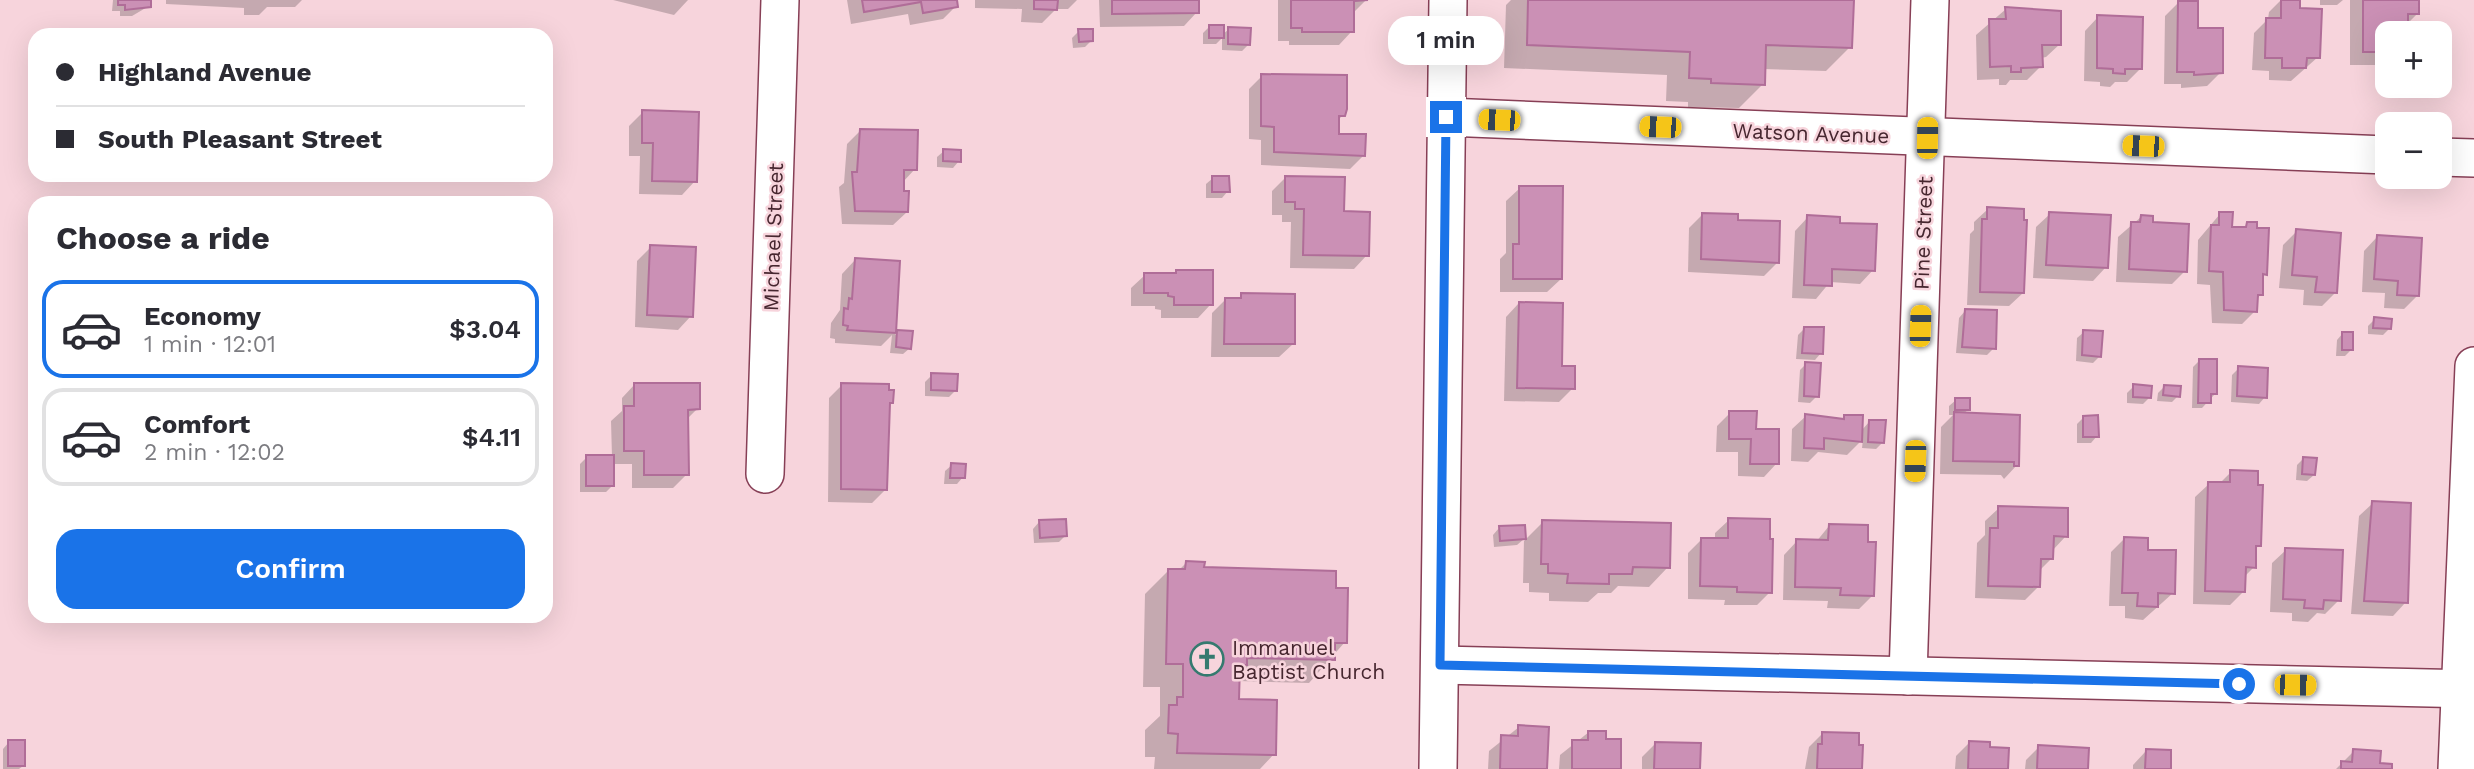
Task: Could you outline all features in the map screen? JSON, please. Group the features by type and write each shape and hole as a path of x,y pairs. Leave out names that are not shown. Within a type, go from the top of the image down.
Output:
{"street":[{"name":"Michael Street","path":"765,474 780,0"},
{"path":"1438,769 1448,0"},
{"name":"Pine Street","path":"1908,676 1930,0"},
{"name":"Watson Avenue","path":"1446,117 2375,155"},
{"path":"2452,157 2474,158"},
{"path":"2457,769 2467,689 2474,366"},
{"path":"1440,665 2467,689"}],"building":[{"path":"118,0 151,0 151,7 125,10 125,5 118,5"},
{"path":"862,0 957,0 958,7 923,13 921,2 864,12"},
{"path":"1034,0 1058,0 1057,10 1034,9"},
{"path":"1112,0 1199,0 1199,13 1112,14"},
{"path":"1291,0 1368,0 1354,1 1354,32 1302,32 1302,28 1291,28"},
{"path":"1528,0 1854,0 1852,48 1766,45 1765,85 1711,83 1711,79 1689,78 1690,52 1527,45"},
{"path":"2281,0 2300,0 2300,8 2322,9 2320,58 2307,58 2306,68 2282,68 2282,58 2265,58 2266,18 2281,18"},
{"path":"2363,0 2419,0 2419,14 2408,14 2408,21 2375,21 2375,52 2363,52"},
{"path":"2178,1 2198,1 2198,28 2223,28 2223,73 2194,75 2194,72 2177,72"},
{"path":"2005,7 2061,11 2061,45 2042,45 2043,67 2021,68 2021,72 2011,72 2011,66 1990,67 1989,19 2006,19"},
{"path":"2097,15 2143,17 2142,69 2125,69 2125,74 2113,73 2113,69 2097,68"},
{"path":"1209,25 1224,25 1224,38 1209,38"},
{"path":"1228,27 1251,28 1250,45 1228,44"},
{"path":"1078,29 1093,29 1093,41 1079,42"},
{"path":"1261,74 1347,75 1347,109 1345,116 1339,116 1339,134 1366,134 1365,156 1274,152 1274,127 1261,126"},
{"path":"642,110 699,112 697,182 652,181 653,143 642,143"},
{"path":"860,129 918,130 917,170 904,170 904,191 909,191 908,212 855,211 852,172 857,172"},
{"path":"943,149 961,150 961,162 943,161"},
{"path":"1212,176 1229,176 1230,192 1212,192"},
{"path":"1285,176 1345,177 1344,211 1370,212 1369,256 1303,255 1304,209 1295,209 1295,202 1285,202"},
{"path":"1519,186 1563,186 1562,279 1513,279 1513,244 1519,244"},
{"path":"1987,207 2024,209 2024,220 2027,220 2024,293 1980,292 1982,219 1987,219"},
{"path":"2049,212 2111,215 2108,268 2046,265"},
{"path":"2219,212 2233,212 2232,227 2246,227 2247,222 2257,222 2257,228 2269,228 2267,275 2263,274 2263,295 2258,295 2257,312 2224,310 2223,272 2209,271 2211,225 2219,225"},
{"path":"1702,213 1738,214 1738,220 1780,221 1779,263 1701,259"},
{"path":"1807,215 1840,217 1840,223 1877,224 1875,271 1832,269 1832,286 1804,285"},
{"path":"2141,215 2153,216 2153,222 2189,224 2187,272 2129,269 2131,222 2140,222"},
{"path":"2296,229 2341,233 2337,293 2315,292 2317,277 2292,275"},
{"path":"2377,235 2422,238 2419,296 2397,295 2398,281 2374,279"},
{"path":"650,245 696,247 693,317 647,315"},
{"path":"855,258 900,261 896,333 847,330 848,326 843,325 844,308 848,309 849,298 852,299"},
{"path":"1176,270 1213,270 1213,305 1174,305 1174,297 1168,296 1168,293 1144,293 1144,273 1176,273"},
{"path":"1241,293 1295,294 1295,344 1224,344 1225,298 1241,298"},
{"path":"1519,302 1563,303 1562,366 1575,366 1575,389 1517,388"},
{"path":"1965,309 1997,310 1996,349 1962,347"},
{"path":"2374,317 2392,319 2391,329 2373,328"},
{"path":"1804,327 1824,327 1823,354 1802,353"},
{"path":"897,330 913,331 911,349 896,347"},
{"path":"2083,330 2103,331 2101,357 2082,355"},
{"path":"2342,332 2353,332 2353,350 2342,350"},
{"path":"2199,359 2217,359 2217,394 2211,394 2211,403 2198,403"},
{"path":"1805,362 1821,363 1819,397 1804,396"},
{"path":"2238,366 2268,368 2267,398 2237,396"},
{"path":"931,373 958,374 957,391 931,390"},
{"path":"634,383 700,383 700,409 688,410 689,475 644,475 644,451 624,451 624,406 634,406"},
{"path":"841,383 889,384 889,390 894,390 893,403 890,403 887,490 841,489"},
{"path":"2133,384 2152,386 2151,398 2133,397"},
{"path":"2164,385 2181,386 2180,397 2163,395"},
{"path":"1955,398 1970,398 1970,410 1955,410"},
{"path":"1729,411 1757,411 1756,429 1779,429 1779,464 1750,464 1751,439 1729,439"},
{"path":"1954,412 2020,415 2019,466 2014,466 2014,462 1953,461"},
{"path":"1805,414 1844,419 1844,415 1863,415 1862,442 1824,438 1824,449 1804,448"},
{"path":"2098,415 2099,437 2083,437 2083,416"},
{"path":"1869,420 1886,420 1884,443 1868,442"},
{"path":"586,455 614,455 614,486 586,486"},
{"path":"2303,457 2317,458 2315,475 2302,474"},
{"path":"951,463 966,464 965,478 950,478"},
{"path":"2230,470 2258,471 2258,485 2263,485 2261,546 2256,546 2256,568 2246,567 2245,592 2205,591 2208,482 2230,482"},
{"path":"2372,501 2411,503 2408,603 2364,601"},
{"path":"1998,506 2068,508 2068,537 2054,536 2053,559 2041,559 2040,587 1988,586 1990,528 1998,528"},
{"path":"1728,518 1770,519 1770,539 1773,539 1772,593 1737,592 1737,587 1700,586 1701,538 1728,538"},
{"path":"1066,519 1067,536 1040,538 1039,520"},
{"path":"1542,520 1671,523 1670,568 1633,567 1632,574 1609,574 1609,584 1567,583 1568,574 1548,573 1548,564 1541,564"},
{"path":"1829,524 1868,525 1868,542 1876,542 1874,596 1840,595 1841,588 1795,587 1796,539 1828,540"},
{"path":"1525,525 1526,539 1500,541 1499,526"},
{"path":"2124,537 2148,538 2148,550 2176,550 2175,594 2158,593 2158,607 2137,606 2138,593 2122,593"},
{"path":"2285,548 2343,550 2341,601 2324,600 2323,609 2304,608 2305,600 2283,599"},
{"name":"Immanuel Baptist Church","path":"1186,561 1205,562 1204,567 1336,571 1336,588 1348,588 1347,643 1335,643 1335,660 1247,658 1247,665 1240,665 1239,699 1277,700 1276,755 1177,753 1178,734 1168,733 1169,705 1177,705 1177,697 1183,697 1183,664 1166,664 1168,569 1185,569"},
{"path":"1518,725 1549,727 1547,769 1500,769 1501,735 1518,736"},
{"path":"1588,731 1606,731 1606,739 1621,739 1621,769 1572,769 1572,740 1588,740"},
{"path":"1822,732 1859,733 1859,745 1863,745 1862,769 1817,769 1818,744 1822,744"},
{"path":"8,740 25,740 25,766 8,766"},
{"path":"1969,741 1990,742 1990,747 2009,748 2008,769 1968,769"},
{"path":"1655,742 1701,743 1700,769 1654,769"},
{"path":"2038,745 2089,748 2088,769 2037,769"},
{"path":"2146,749 2171,750 2171,769 2145,769"},
{"path":"2353,749 2381,751 2380,763 2392,764 2392,769 2341,769 2341,761 2352,762"}],"place":[{"name":"Immanuel Baptist Church","path":"1207,659"}],"route":[{"path":"1446,117 1440,665 2239,684"}]}
